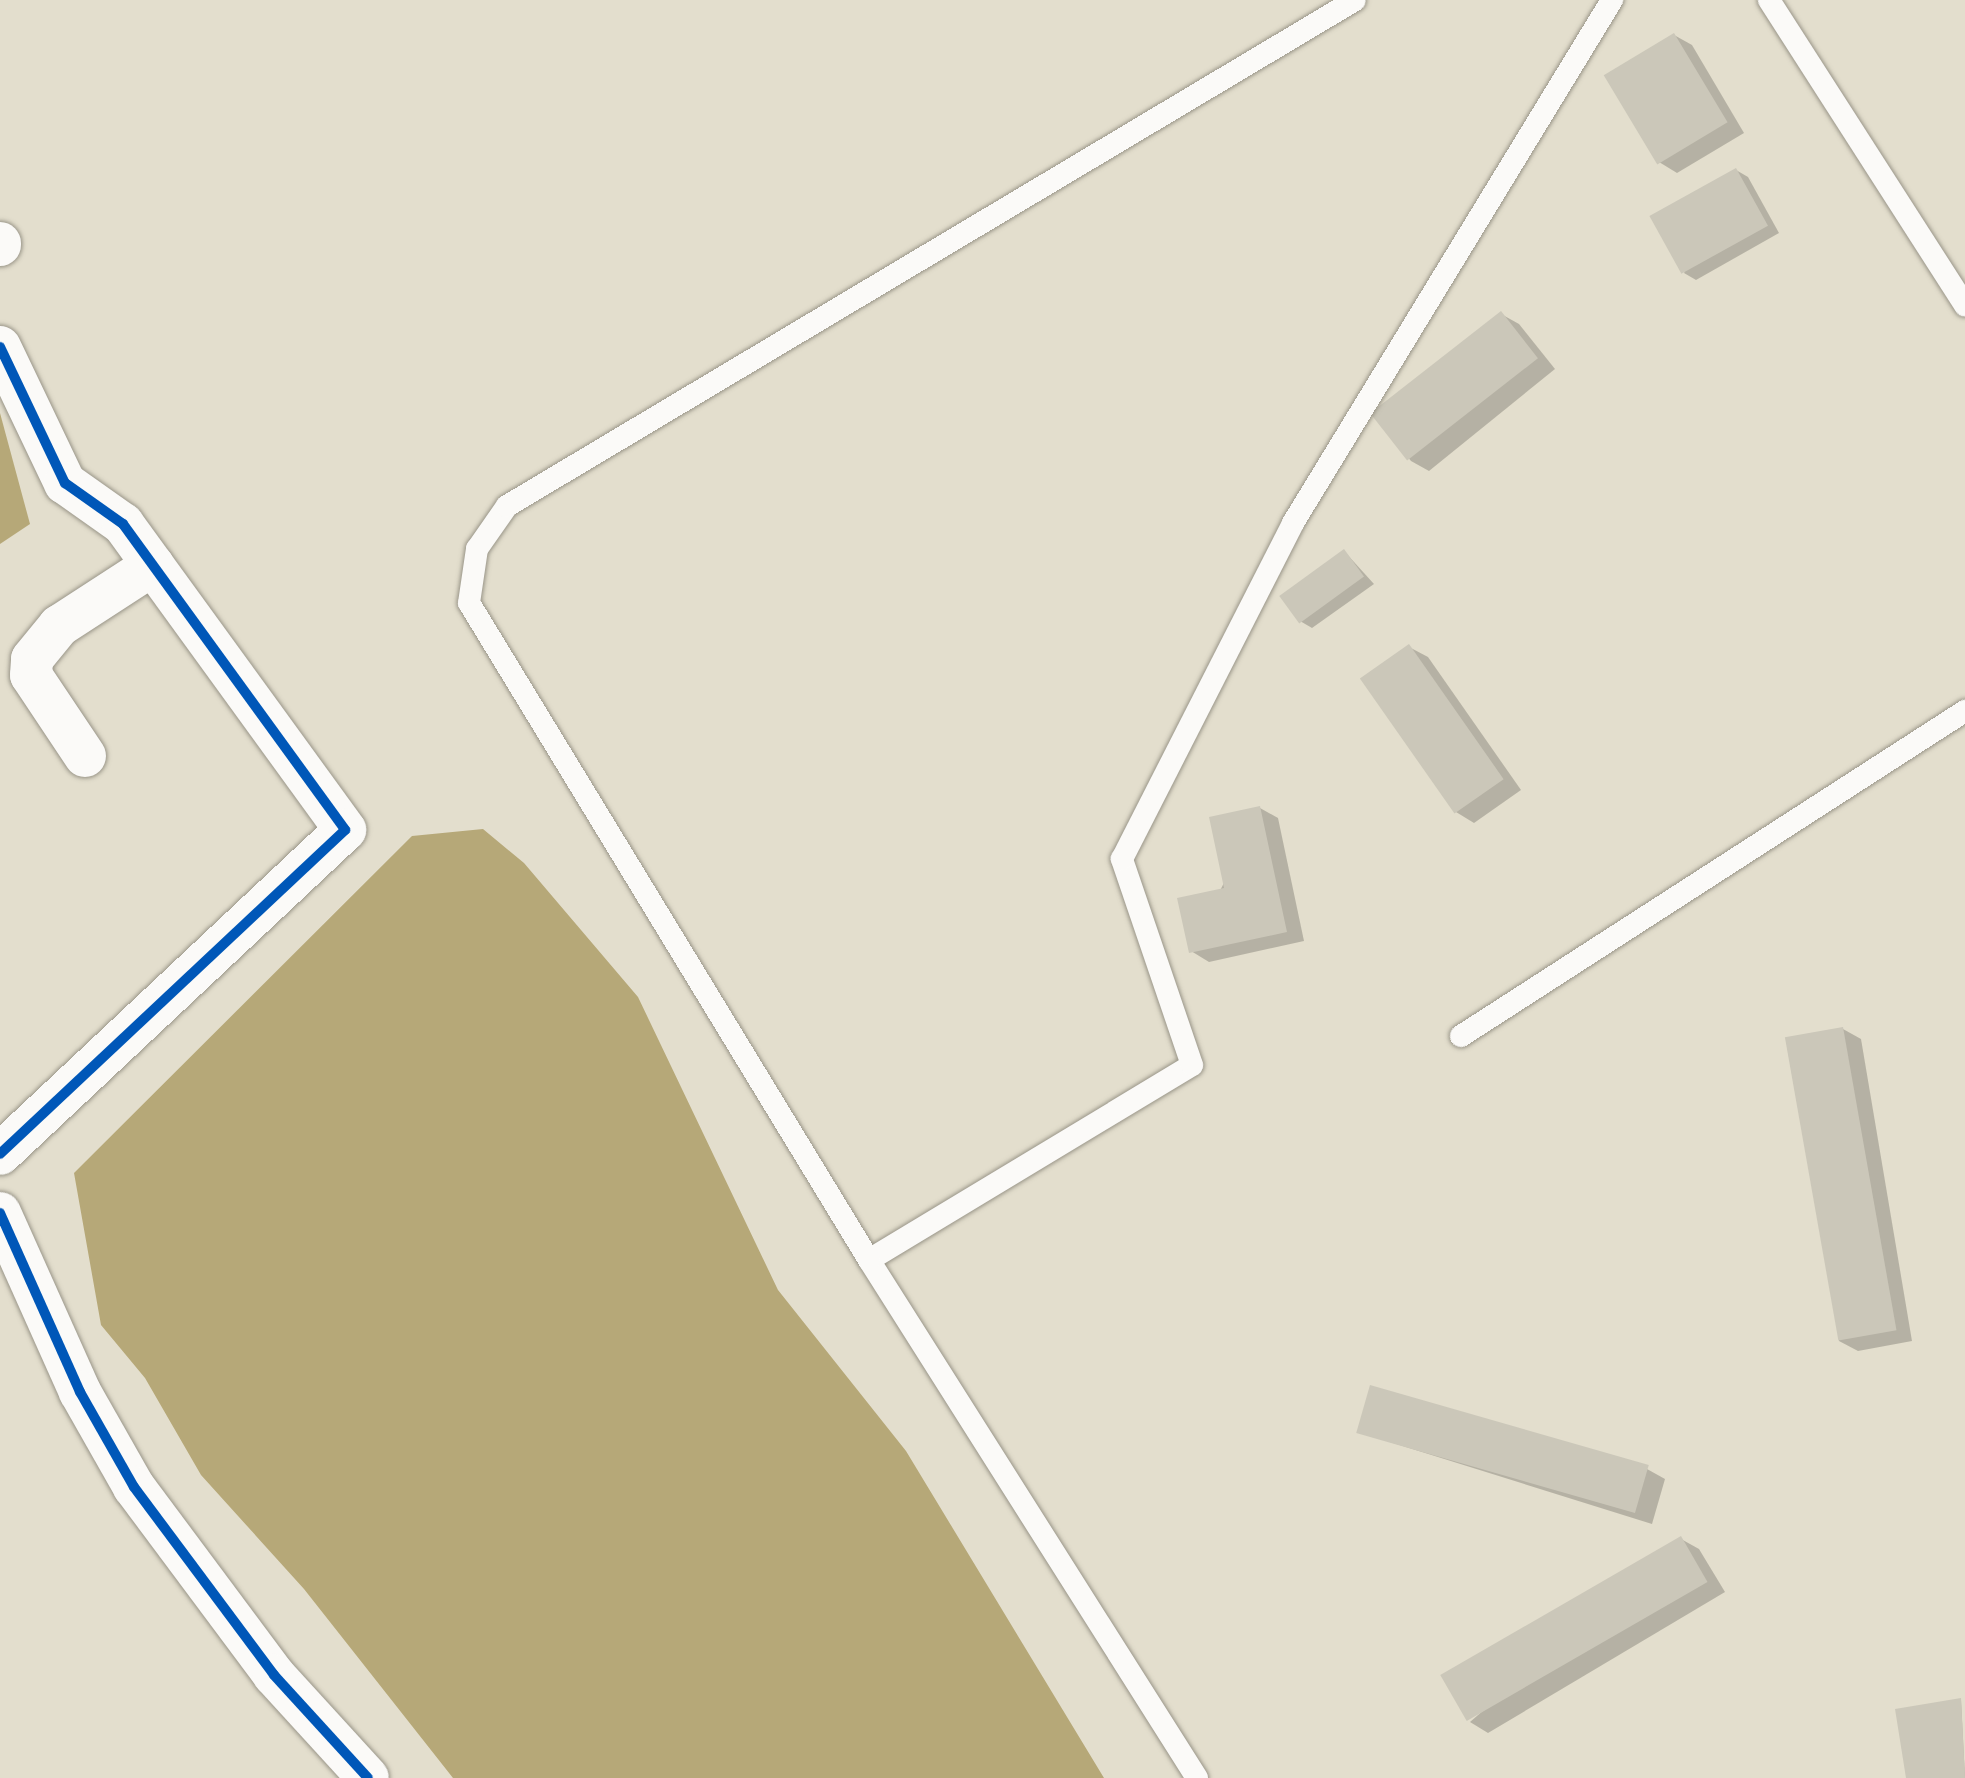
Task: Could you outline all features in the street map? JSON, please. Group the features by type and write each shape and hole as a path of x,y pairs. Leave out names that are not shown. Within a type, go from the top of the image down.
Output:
{"street":[{"path":"0,347 65,483 123,524 345,830 0,1154"},
{"path":"85,756 31,675 32,659 59,626 153,565"},
{"path":"0,1213 80,1392 134,1487 274,1675 368,1778"}],"lane":[{"path":"1197,1778 869,1260 469,603 477,549 507,506 1355,0"},
{"path":"869,1260 1192,1065 1122,859 1338,444 1612,0"},
{"path":"1769,0 1965,305"},
{"path":"1461,1036 1965,711"}],"shaded area":[{"path":"0,413 30,524 0,544"},
{"path":"483,829 524,863 638,997 778,1290 906,1451 1104,1778 453,1778 304,1589 201,1475 145,1378 101,1325 74,1173 412,836"}],"building":[{"path":"1674,33 1728,122 1657,164 1604,75"},
{"path":"1736,168 1768,226 1681,274 1649,216"},
{"path":"1501,311 1538,358 1407,460 1370,413"},
{"path":"1344,549 1364,577 1299,624 1279,596"},
{"path":"1409,644 1504,779 1454,814 1360,678"},
{"path":"1260,806 1287,932 1189,953 1177,898 1224,888 1209,817"},
{"path":"1843,1027 1896,1330 1838,1341 1785,1037"},
{"path":"1370,1385 1649,1465 1635,1513 1356,1433"},
{"path":"1681,1536 1708,1582 1467,1721 1440,1675"},
{"path":"1961,1698 1965,1778 1906,1778 1895,1709"}],"cycle path":[{"path":"0,347 65,483 123,524 345,830 0,1154"},
{"path":"0,1213 80,1392 134,1487 274,1675 368,1778"}]}
